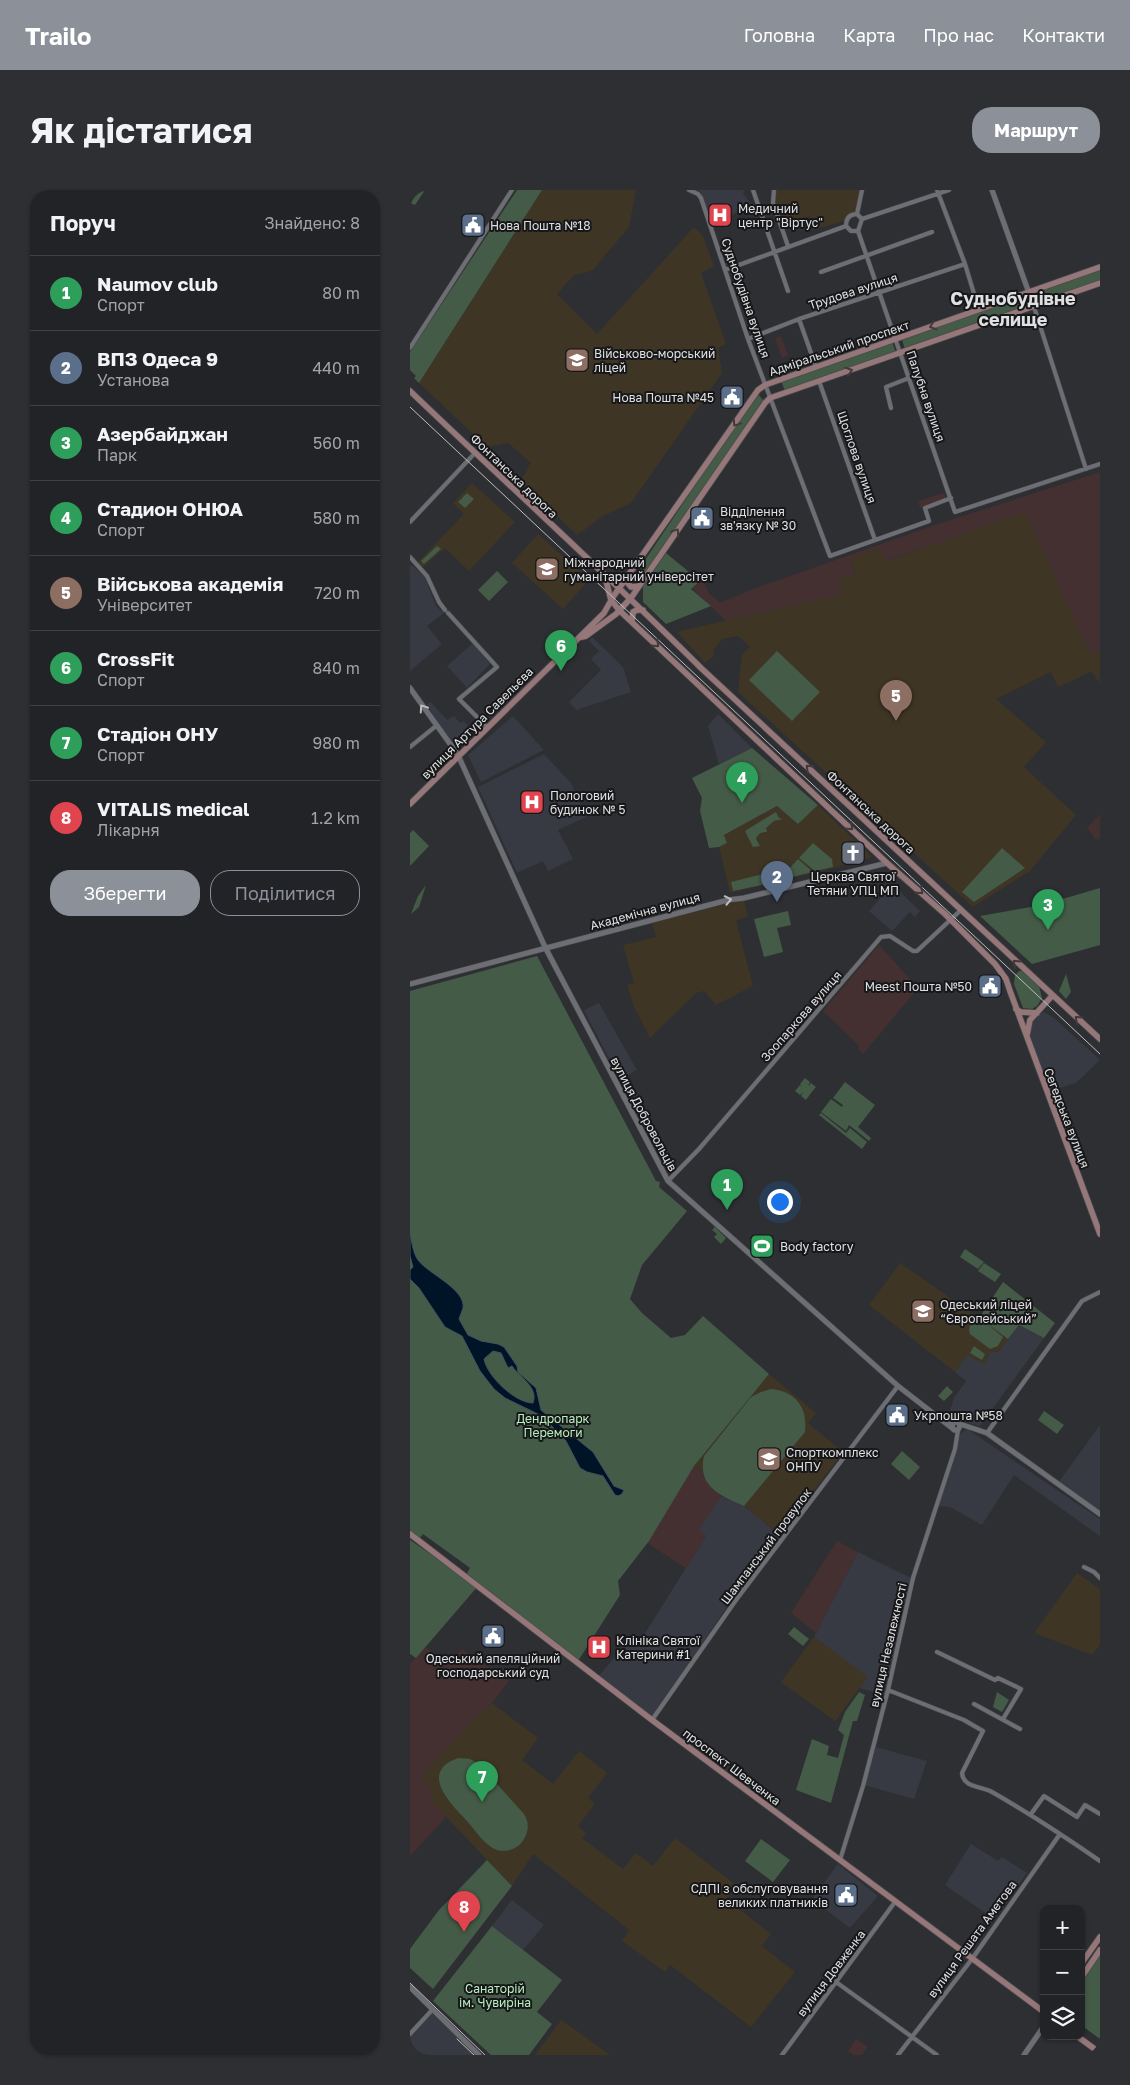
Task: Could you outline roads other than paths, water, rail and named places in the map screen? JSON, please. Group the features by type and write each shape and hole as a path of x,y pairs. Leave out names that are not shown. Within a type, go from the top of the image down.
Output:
{"main road":[{"name":"Адміральський проспект","path":"611,600 756,392 765,385 1100,267"},
{"name":"Адміральський проспект","path":"770,398 1100,283"},
{"name":"Фонтанська дорога","path":"410,391 604,575 631,598 701,668 1100,1039"},
{"path":"631,598 735,445 765,402 770,398"},
{"path":"604,575 611,600"},
{"path":"627,578 628,585 639,586"},
{"name":"вулиця Артура Савельєва","path":"410,804 458,755 582,637 586,636 620,610 631,598"},
{"name":"Фонтанська дорога","path":"611,600 887,863 951,921 995,964 1006,979"},
{"name":"вулиця Артура Савельєва","path":"582,637 583,633 604,613 611,600"},
{"path":"632,621 633,612 643,610"},
{"name":"Сегедська вулиця","path":"1006,979 1100,1234"},
{"path":"1027,1038 1028,1026 1052,996"},
{"path":"1016,1009 1021,1012 1037,1013"},
{"name":"проспект Шевченка","path":"410,1534 652,1720 1040,2009"},
{"path":"1085,1958 1100,1937"},
{"path":"1085,1972 1100,1950"},
{"path":"1082,2040 1100,2053"}],"street":[{"path":"410,348 512,190"},
{"name":"Суднобудівна вулиця","path":"690,190 700,198 748,339 830,556 875,540"},
{"path":"753,190 768,238 775,251 788,291"},
{"path":"774,190 773,203 788,246"},
{"path":"857,214 862,190"},
{"path":"862,219 938,192 949,190"},
{"path":"992,190 1034,307 1086,468 1100,464"},
{"path":"938,192 965,264 979,310"},
{"path":"846,226 847,218 857,214"},
{"path":"857,214 862,219"},
{"path":"846,226 851,231 858,231 862,219"},
{"path":"725,270 846,226"},
{"name":"Палубна вулиця","path":"858,231 956,512 1086,468"},
{"path":"821,272 932,232"},
{"name":"Трудова вулиця","path":"748,339 799,319 965,264"},
{"path":"799,319 816,367"},
{"path":"891,408 886,387 909,378"},
{"name":"Щоглова вулиця","path":"819,381 875,540"},
{"path":"410,522 475,453"},
{"path":"875,540 930,520 925,508 951,498"},
{"path":"411,559 426,576 446,612 497,667 459,699 487,727"},
{"name":"вулиця Добровольців","path":"410,688 458,755 545,947 668,1181 898,1386 942,1420 956,1429 966,1427 987,1432 1100,1514"},
{"path":"410,747 436,726"},
{"name":"Академічна вулиця","path":"410,984 728,900 744,898 887,863"},
{"name":"Зоопаркова вулиця","path":"668,1181 695,1154 881,937 890,936 916,952 961,910"},
{"path":"987,1432 1082,1301 1100,1292"},
{"name":"Шампанський провулок","path":"652,1720 736,1600 898,1386"},
{"name":"вулиця Незалежності","path":"840,1860 888,1690 913,1578 925,1547 956,1429"},
{"path":"1084,1567 1094,1572 1100,1578"},
{"path":"936,1652 995,1680 998,1678 1021,1689 1003,1719"},
{"path":"888,1690 964,1720 983,1731 962,1773 962,1778 974,1787 988,1790 1031,1814 1100,1861"},
{"path":"974,1704 1020,1729"},
{"path":"1031,1814 1044,1796 1077,1817 1086,1805 1100,1814"},
{"name":"вулиця Решата Аметова","path":"898,2055 972,1959 1060,1834"},
{"name":"вулиця Довженка","path":"782,2055 895,1902"},
{"path":"836,1982 936,2055"},
{"path":"411,1990 433,2009 478,2055"},
{"path":"410,2034 433,2009"},
{"path":"1024,2055 1040,2032"}],"water":[{"path":"410,1234 418,1260 458,1294 463,1308 459,1319 468,1335 481,1341 504,1347 517,1366 518,1372 536,1388 541,1410 593,1452 614,1486 624,1490 622,1494 615,1495 603,1476 580,1468 566,1441 542,1416 505,1398 494,1389 480,1371 462,1336 445,1327 419,1288 410,1279 410,1270 413,1267 410,1256","holes":["493,1351 501,1353 508,1368 512,1366 531,1387 534,1397 533,1403 518,1399 510,1394 490,1373 484,1359"]}],"tram line":[{"path":"410,407 1100,1054"},
{"path":"410,1983 485,2055"},
{"path":"457,2039 474,2055"}],"place":[{"name":"Медичний центр \"Віртус\"","path":"720,215"},
{"name":"Нова Пошта №18","path":"473,225"},
{"name":"Військово-морський ліцей","path":"577,360"},
{"name":"Нова Пошта №45","path":"732,397"},
{"name":"Відділення зв'язку № 30","path":"702,518"},
{"name":"Міжнародний гуманітарний універсітет","path":"547,569"},
{"name":"CrossFit","path":"561,671"},
{"name":"Військова академія","path":"896,721"},
{"name":"Пологовий будинок № 5","path":"532,802"},
{"name":"Стадион ОНЮА","path":"742,803"},
{"name":"Церква Святої Тетяни УПЦ МП","path":"853,853"},
{"name":"ВПЗ Одеса 9","path":"777,902"},
{"name":"Азербайджан","path":"1048,930"},
{"name":"Meest Пошта №50","path":"990,986"},
{"name":"Naumov club","path":"727,1210"},
{"name":"Body factory","path":"762,1246"},
{"name":"Одеський ліцей “Європейський”","path":"923,1311"},
{"name":"Укрпошта №58","path":"897,1415"},
{"name":"Спорткомплекс ОНПУ","path":"769,1459"},
{"name":"Одеський апеляційний господарський суд","path":"493,1636"},
{"name":"Клініка Святої Катерини #1","path":"599,1647"},
{"name":"Стадіон ОНУ","path":"482,1802"},
{"name":"СДПІ з обслуговування великих платників","path":"846,1895"},
{"name":"VITALIS medical","path":"464,1932"}],"district":[{"name":"Суднобудівне селище","path":"1013,308"}],"park label":[{"name":"Дендропарк Перемоги","path":"553,1425"},
{"name":"Санаторій ім. Чувиріна","path":"495,1995"}]}
